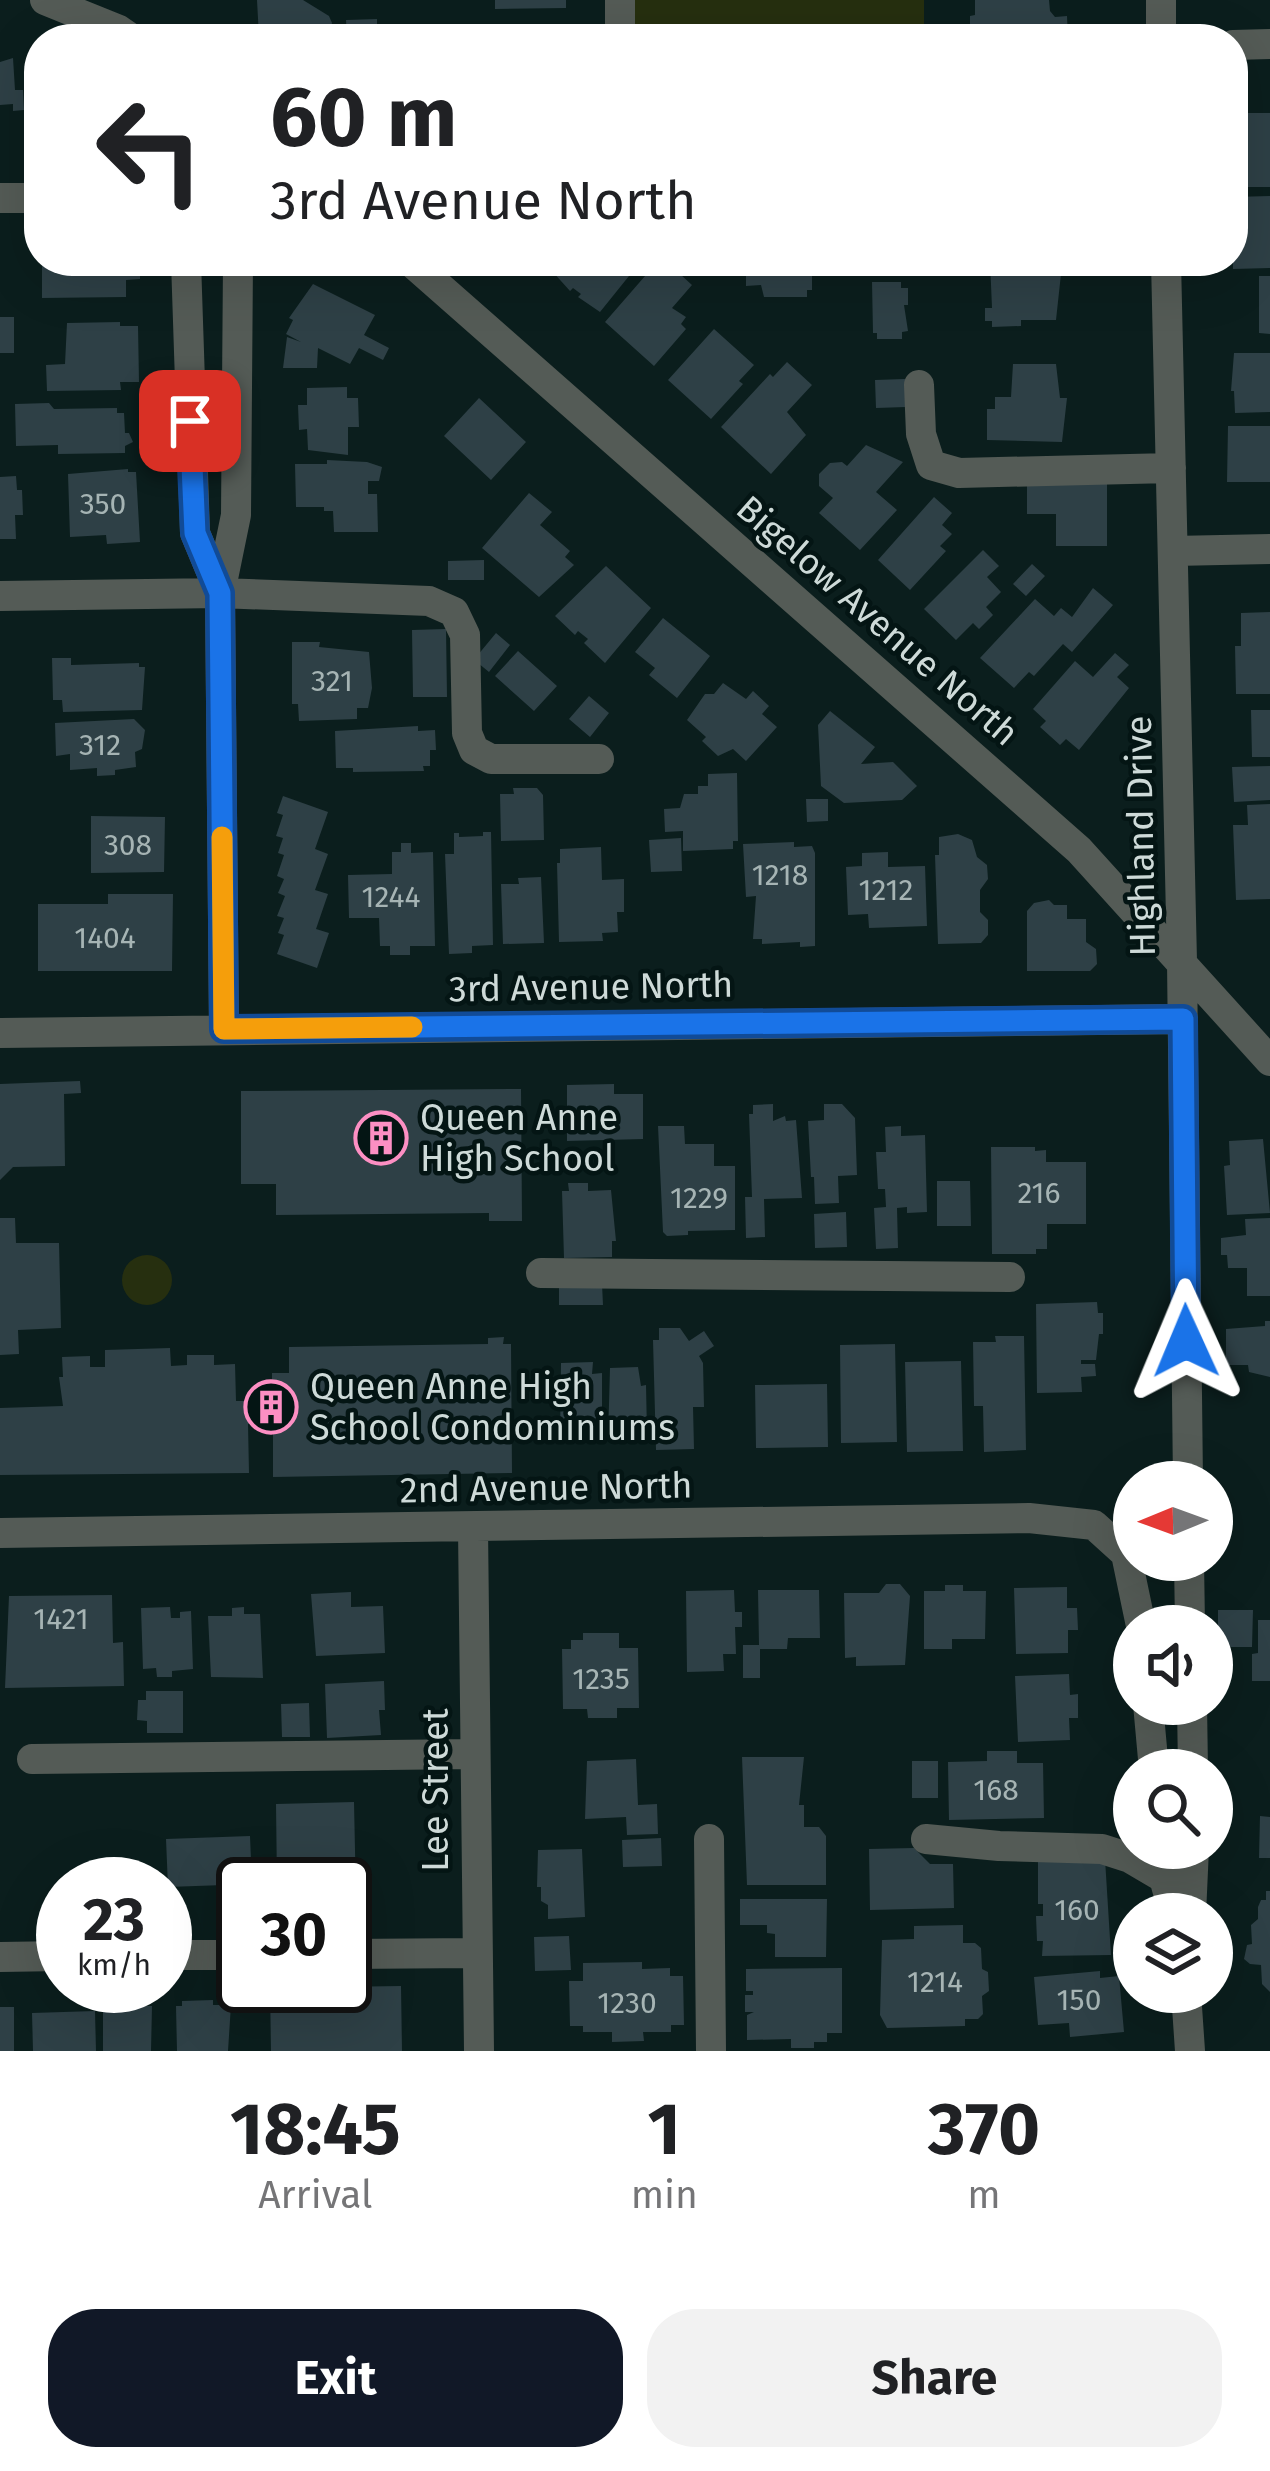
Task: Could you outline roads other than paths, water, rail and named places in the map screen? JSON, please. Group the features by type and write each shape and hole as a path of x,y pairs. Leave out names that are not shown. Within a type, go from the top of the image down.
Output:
{"street":[{"path":"45,0 96,24"},
{"path":"186,276 195,533 220,593"},
{"path":"224,1029 220,593 236,515 238,276"},
{"name":"Bigelow Avenue North","path":"427,276 1079,850 1270,1061"},
{"name":"Highland Drive","path":"1166,276 1188,1461"},
{"path":"919,386 921,434 931,465 959,473 1171,468"},
{"path":"1173,550 1270,549"},
{"path":"0,596 220,593 429,601 454,611 465,635 467,733 474,750 490,759 599,759"},
{"name":"3rd Avenue North","path":"0,1033 1183,1019"},
{"path":"541,1274 1010,1276"},
{"name":"2nd Avenue North","path":"0,1533 1029,1518 1094,1525 1126,1554 1137,1605"},
{"name":"Lee Street","path":"472,1528 479,2051"},
{"path":"32,1759 474,1754"},
{"path":"709,1839 711,2051"},
{"path":"926,1839 1113,1853"},
{"path":"372,1954 476,1953"},
{"path":"0,1957 36,1956"},
{"path":"1187,2013 1190,2051"}],"place":[{"name":"Queen Anne High School","path":"381,1138"},
{"name":"Queen Anne High School Condominiums","path":"271,1407"}]}
